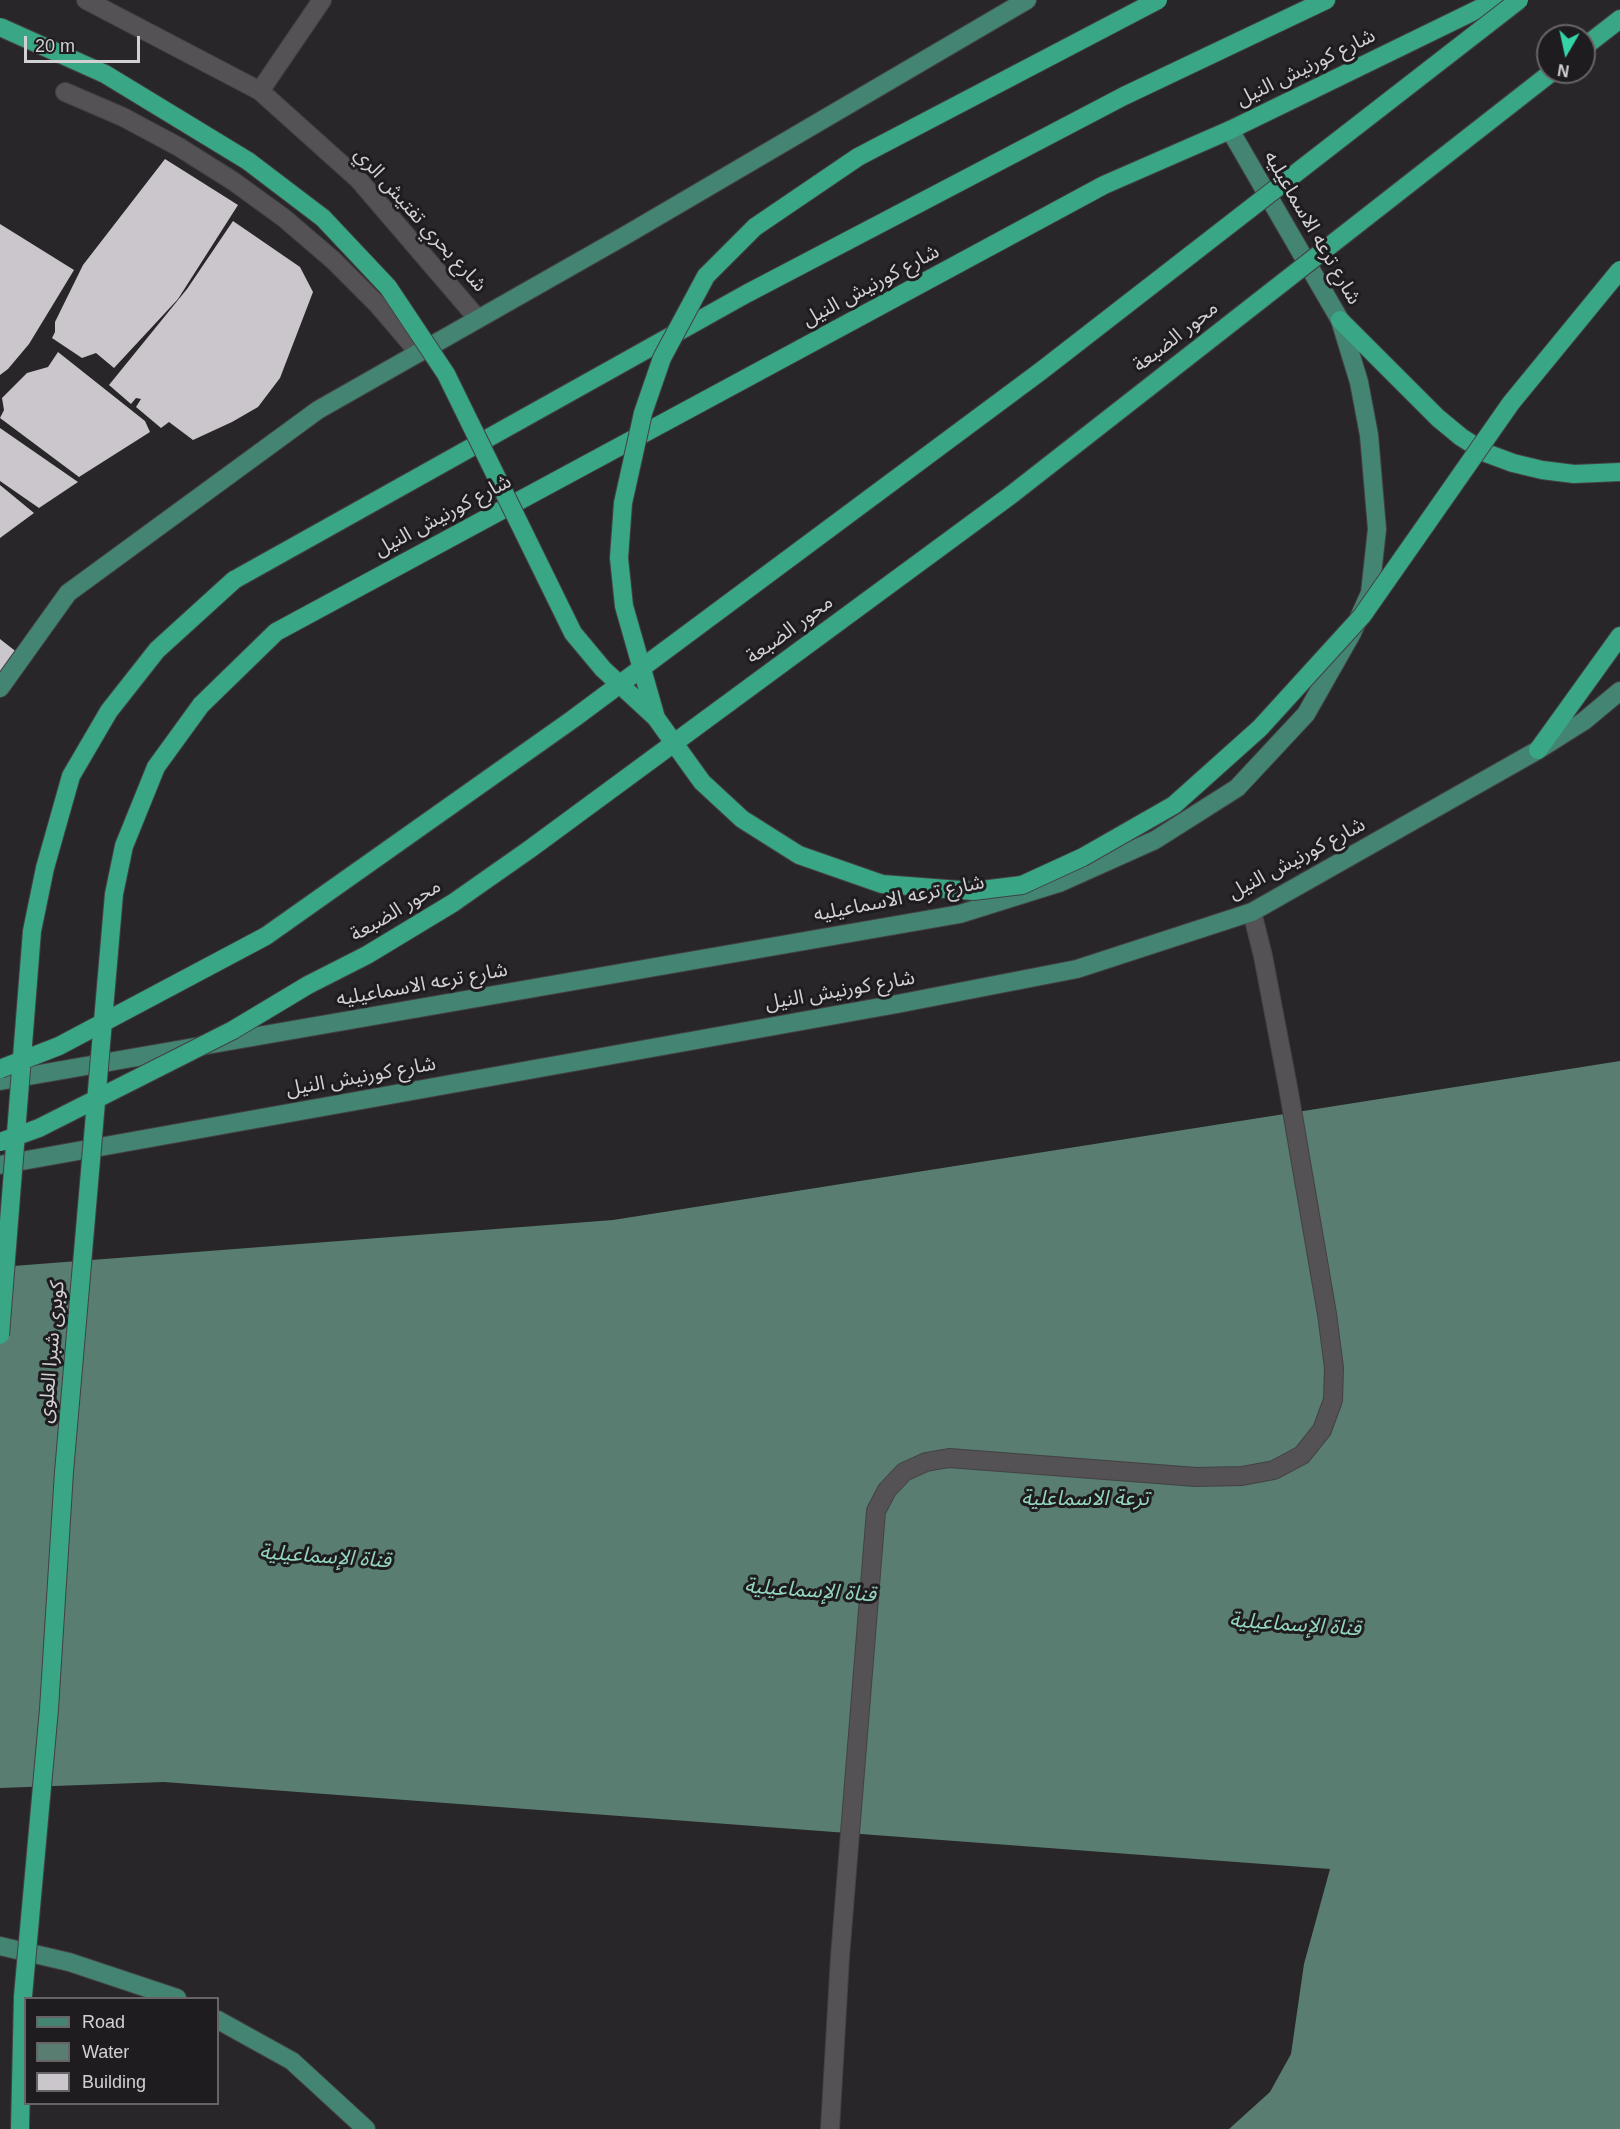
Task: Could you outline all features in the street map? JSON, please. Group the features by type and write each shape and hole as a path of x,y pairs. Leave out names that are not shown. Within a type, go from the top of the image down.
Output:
{"highway":[{"path":"656,718 624,606 619,558 623,503 643,413 662,358 706,276 755,227 858,157 1158,0"},
{"path":"0,1335 32,931 45,868 71,776 109,711 157,650 234,580 746,294 1124,96 1326,0"},
{"name":"شارع كورنيش النيل","path":"276,632 1104,185 1230,130 1497,0"},
{"path":"0,1069 69,1040 266,936 573,719 1012,392 1519,0"},
{"path":"1596,38 1620,19"},
{"path":"0,27 105,74 248,160 323,218 388,287 446,374 573,633 603,669 656,718 702,782 742,819 799,855 882,884 973,891 1022,885 1083,857 1174,805 1268,720 1362,616 1511,403 1620,270"},
{"name":"محور الضبعة","path":"0,1142 39,1128 233,1030 308,985 367,956 453,903 1011,495 1537,84"},
{"path":"1340,320 1438,418 1461,437 1486,453 1542,471 1574,474 1620,472"},
{"name":"كوبرى شبرا العلوى","path":"20,2129 23,1996 49,1710 64,1472 114,894 124,846 156,767 201,705 276,632"},
{"path":"1538,750 1620,636"}],"main road":[{"path":"0,688 68,593 318,410 637,229 1027,0"},
{"name":"شارع ترعه الاسماعيليه","path":"0,1081 960,914 1059,883 1155,840 1237,788 1306,714 1352,633 1370,593 1377,529 1369,435 1359,382 1340,320 1230,130"},
{"name":"شارع كورنيش النيل","path":"2,1161 897,1004 1077,969 1252,912 1538,750 1584,722 1620,691"},
{"path":"0,1946 69,1962 174,1997"},
{"path":"219,2021 292,2061 366,2129"}],"street":[{"name":"شارع بحري تفتيش الري","path":"86,0 260,91 358,179 478,319"},
{"path":"260,91 322,0"},
{"path":"64,92 132,122 179,147 233,181 333,260 378,305 419,353"},
{"path":"830,2129 840,1957 876,1511 887,1490 904,1472 926,1462 949,1458 1196,1477 1242,1476 1274,1470 1302,1455 1322,1430 1334,1400 1334,1368 1327,1314 1288,1086 1263,956 1252,912"}],"water":[{"name":"ترعة الاسماعلية","path":"1620,1061 1620,2129 1229,2129 1270,2092 1291,2054 1304,1964 1330,1869 164,1782 0,1788 0,1267 613,1220"}],"building":[{"path":"165,159 238,205 178,299 114,368 96,353 82,358 52,338 55,332 55,322 83,265"},
{"path":"233,221 300,267 313,292 280,378 258,407 193,440 169,422 161,428 136,407 141,399 136,398 131,404 109,385 187,289"},
{"path":"0,224 74,270 29,344 0,375"},
{"path":"58,352 145,421 150,432 79,477 0,418 4,410 2,398 27,373 48,367"},
{"path":"0,428 78,482 39,508 0,481"},
{"path":"0,485 34,513 0,538"},
{"path":"0,639 23,657 0,685"}],"water label":[{"name":"قناة الإسماعيلية","path":"325,1557"},
{"name":"قناة الإسماعيلية","path":"810,1591"},
{"name":"قناة الإسماعيلية","path":"1295,1625"}]}
